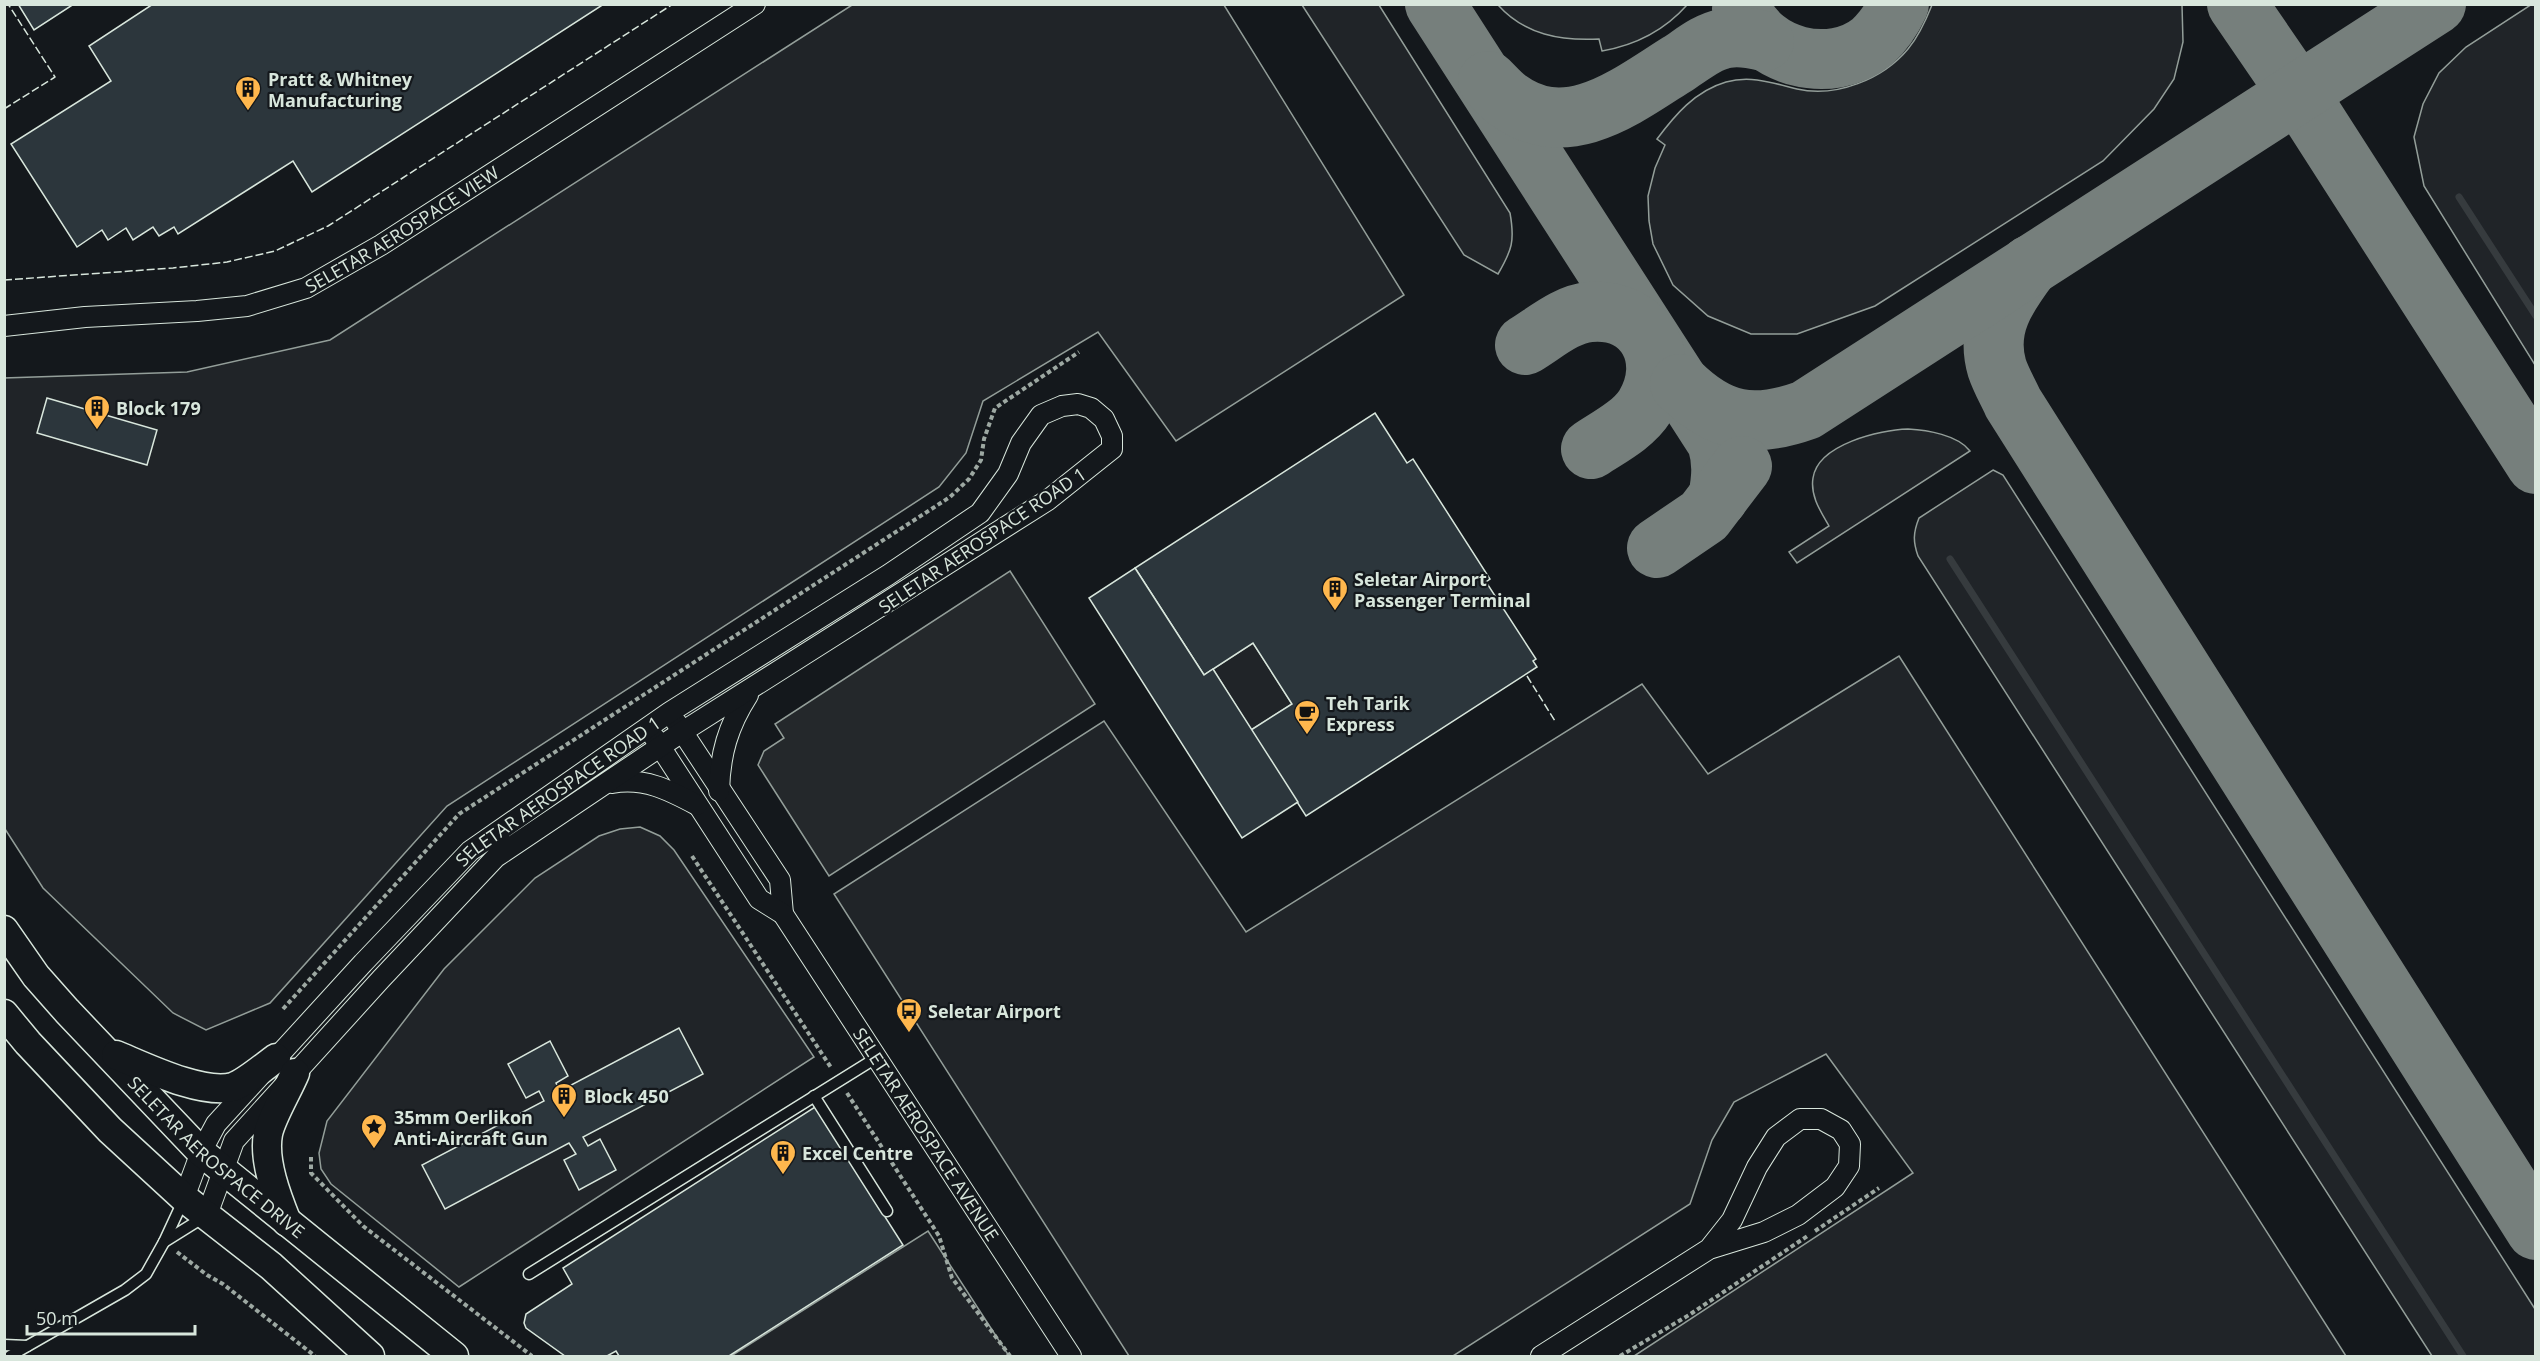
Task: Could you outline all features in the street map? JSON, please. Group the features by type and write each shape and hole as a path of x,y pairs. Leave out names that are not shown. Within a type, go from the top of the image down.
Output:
{"street":[{"name":"SELETAR AEROSPACE VIEW","path":"4,326 85,317 247,306 306,288 381,245 755,4"},
{"name":"SELETAR AEROSPACE ROAD 1","path":"184,1198 212,1160 234,1141 285,1066 470,851 670,712 888,575 980,513 1008,474 1021,443 1041,415 1062,406 1078,404 1091,408 1104,419 1112,436 1112,449 1048,500 682,732 496,857 285,1066 216,1124 212,1160 207,1215"},
{"path":"888,575 900,594"},
{"path":"719,791 720,760 726,736 736,712 751,689"},
{"name":"SELETAR AEROSPACE AVENUE","path":"670,712 719,791 780,880 783,914"},
{"name":"SELETAR AEROSPACE AVENUE","path":"648,727 759,899 783,914 1071,1356"},
{"path":"606,784 628,780 648,783 668,790 698,806"},
{"name":"SELETAR AEROSPACE DRIVE","path":"4,930 36,976 212,1160 454,1356"},
{"path":"4,1014 28,1043 110,1130 184,1198 271,1266 370,1356"},
{"path":"106,1051 182,1082 211,1088 233,1087 285,1066"},
{"path":"285,1066 268,1134 269,1165 274,1190 287,1222"},
{"path":"1541,1356 1709,1250 1764,1232 1797,1215 1835,1187 1849,1166 1850,1144 1841,1130 1821,1119 1800,1119 1776,1137 1757,1167 1732,1220 1709,1250"}],"lane":[{"path":"529,1274 876,1058"},
{"path":"814,1096 887,1211"},
{"path":"10,1356 125,1290 146,1274 165,1242 184,1198"},
{"path":"165,1242 207,1215"},
{"path":"4,1345 27,1347"}],"path":[{"path":"283,1009 459,814 950,497 969,479 981,460 984,439 995,408 1079,352"},
{"path":"692,856 939,1236 952,1278 1010,1356"},
{"path":"311,1157 311,1173 363,1226 532,1356"},
{"path":"1620,1356 1689,1315 1879,1188"},
{"path":"165,1242 315,1356"}],"shaded area":[{"path":"2532,4 2536,5 2535,365 2424,186 2414,137 2423,104 2439,73 2466,47"},
{"path":"852,5 1224,5 1404,295 1176,441 1098,332 983,401 966,453 939,487 447,806 270,1003 206,1030 173,1013 43,888 5,829 4,378 187,372 330,340"},
{"path":"1302,5 1379,5 1510,213 1511,245 1498,274 1464,255"},
{"path":"1498,5 1687,5 1649,36 1602,51 1599,39 1571,39 1544,34 1520,23"},
{"path":"1932,5 2182,5 2183,42 2174,79 2154,109 2103,161 1875,306 1797,334 1751,334 1708,316 1673,285 1653,244 1648,196 1655,168 1665,145 1657,139 1671,121 1695,98 1726,82 1744,79 1812,91 1827,91 1858,84 1898,60 1919,33"},
{"path":"1908,429 1950,437 1970,451 1797,563 1789,552 1829,526 1813,491 1813,478 1817,466 1826,456 1852,441 1882,432"},
{"path":"1993,470 2003,475 2535,1309 2535,1356 2432,1356 1918,556 1914,537 1919,518"},
{"path":"1010,571 1095,704 829,876 758,765 764,751 784,738 775,724"},
{"path":"1253,643 1292,704 1251,730 1213,669"},
{"path":"1899,656 2346,1356 1634,1356 1913,1173 1826,1054 1734,1102 1712,1140 1690,1204 1453,1356 1129,1356 834,894 1104,721 1246,932 1642,684 1708,774"},
{"path":"640,827 660,836 674,850 814,1057 459,1287 331,1184 321,1169 319,1153 327,1121 444,969 535,878 599,836 620,829"},
{"path":"928,1231 1009,1356 731,1356"}],"building":[{"path":"18,4 74,4 34,30"},
{"name":"Pratt & Whitney Manufacturing","path":"153,4 604,4 312,192 293,161 178,234 174,227 159,236 153,227 133,240 126,228 108,240 102,230 77,247 11,144 111,81 89,46"},
{"name":"Block 179","path":"47,398 157,430 147,465 37,433"},
{"name":"Seletar Airport Passenger Terminal","path":"1375,413 1407,463 1413,459 1490,579 1486,582 1536,659 1533,661 1537,667 1306,816 1251,730 1292,704 1253,643 1204,675 1135,568"},
{"path":"1135,568 1204,675 1213,669 1298,802 1242,838 1089,598"},
{"name":"Block 450","path":"679,1028 703,1074 583,1137 588,1146 600,1139 616,1170 579,1190 564,1160 576,1154 569,1143 445,1209 422,1165 544,1101 539,1091 526,1098 508,1064 550,1041 568,1076 556,1083 560,1091"},
{"name":"Excel Centre","path":"815,1107 903,1245 729,1356 619,1356 616,1351 607,1356 565,1356 526,1328 524,1323 526,1314 572,1284 563,1268"}],"waterway":[{"path":"2459,197 2536,316"},
{"path":"1950,559 2463,1356"}],"taxiway":[{"path":"1435,4 1717,442 1721,470 1718,498"},
{"path":"1742,9 1751,26 1781,50 1818,59 1837,58 1855,52 1872,42 1894,15 1899,4"},
{"path":"2237,4 2298,93 2536,464"},
{"path":"1680,384 1709,407 1738,419 1770,419 1806,410 2436,4"},
{"path":"1488,81 1508,100 1530,112 1553,117 1575,116 1597,110 1618,100 1711,43 1733,37 1764,41"},
{"path":"2030,265 2000,313 1994,339 1997,368 2013,403 2536,1230"},
{"path":"1525,345 1564,320 1590,312 1610,313 1626,318 1639,327 1649,340 1655,355 1656,371 1653,389 1645,406 1627,425 1591,449"},
{"path":"1657,548 1704,516 1742,466"}],"fence":[{"path":"4,109 55,77 8,4"},
{"path":"4,280 173,268 227,262 275,251 328,226 673,4"},
{"path":"1527,676 1555,721"}],"place":[{"name":"Pratt & Whitney Manufacturing","path":"248,112"},
{"name":"Block 179","path":"97,431"},
{"name":"Seletar Airport Passenger Terminal","path":"1335,612"},
{"name":"Teh Tarik Express","path":"1307,736"},
{"name":"Seletar Airport","path":"909,1034"},
{"name":"Block 450","path":"564,1119"},
{"name":"35mm Oerlikon Anti-Aircraft Gun","path":"374,1150"},
{"name":"Excel Centre","path":"783,1176"}]}
